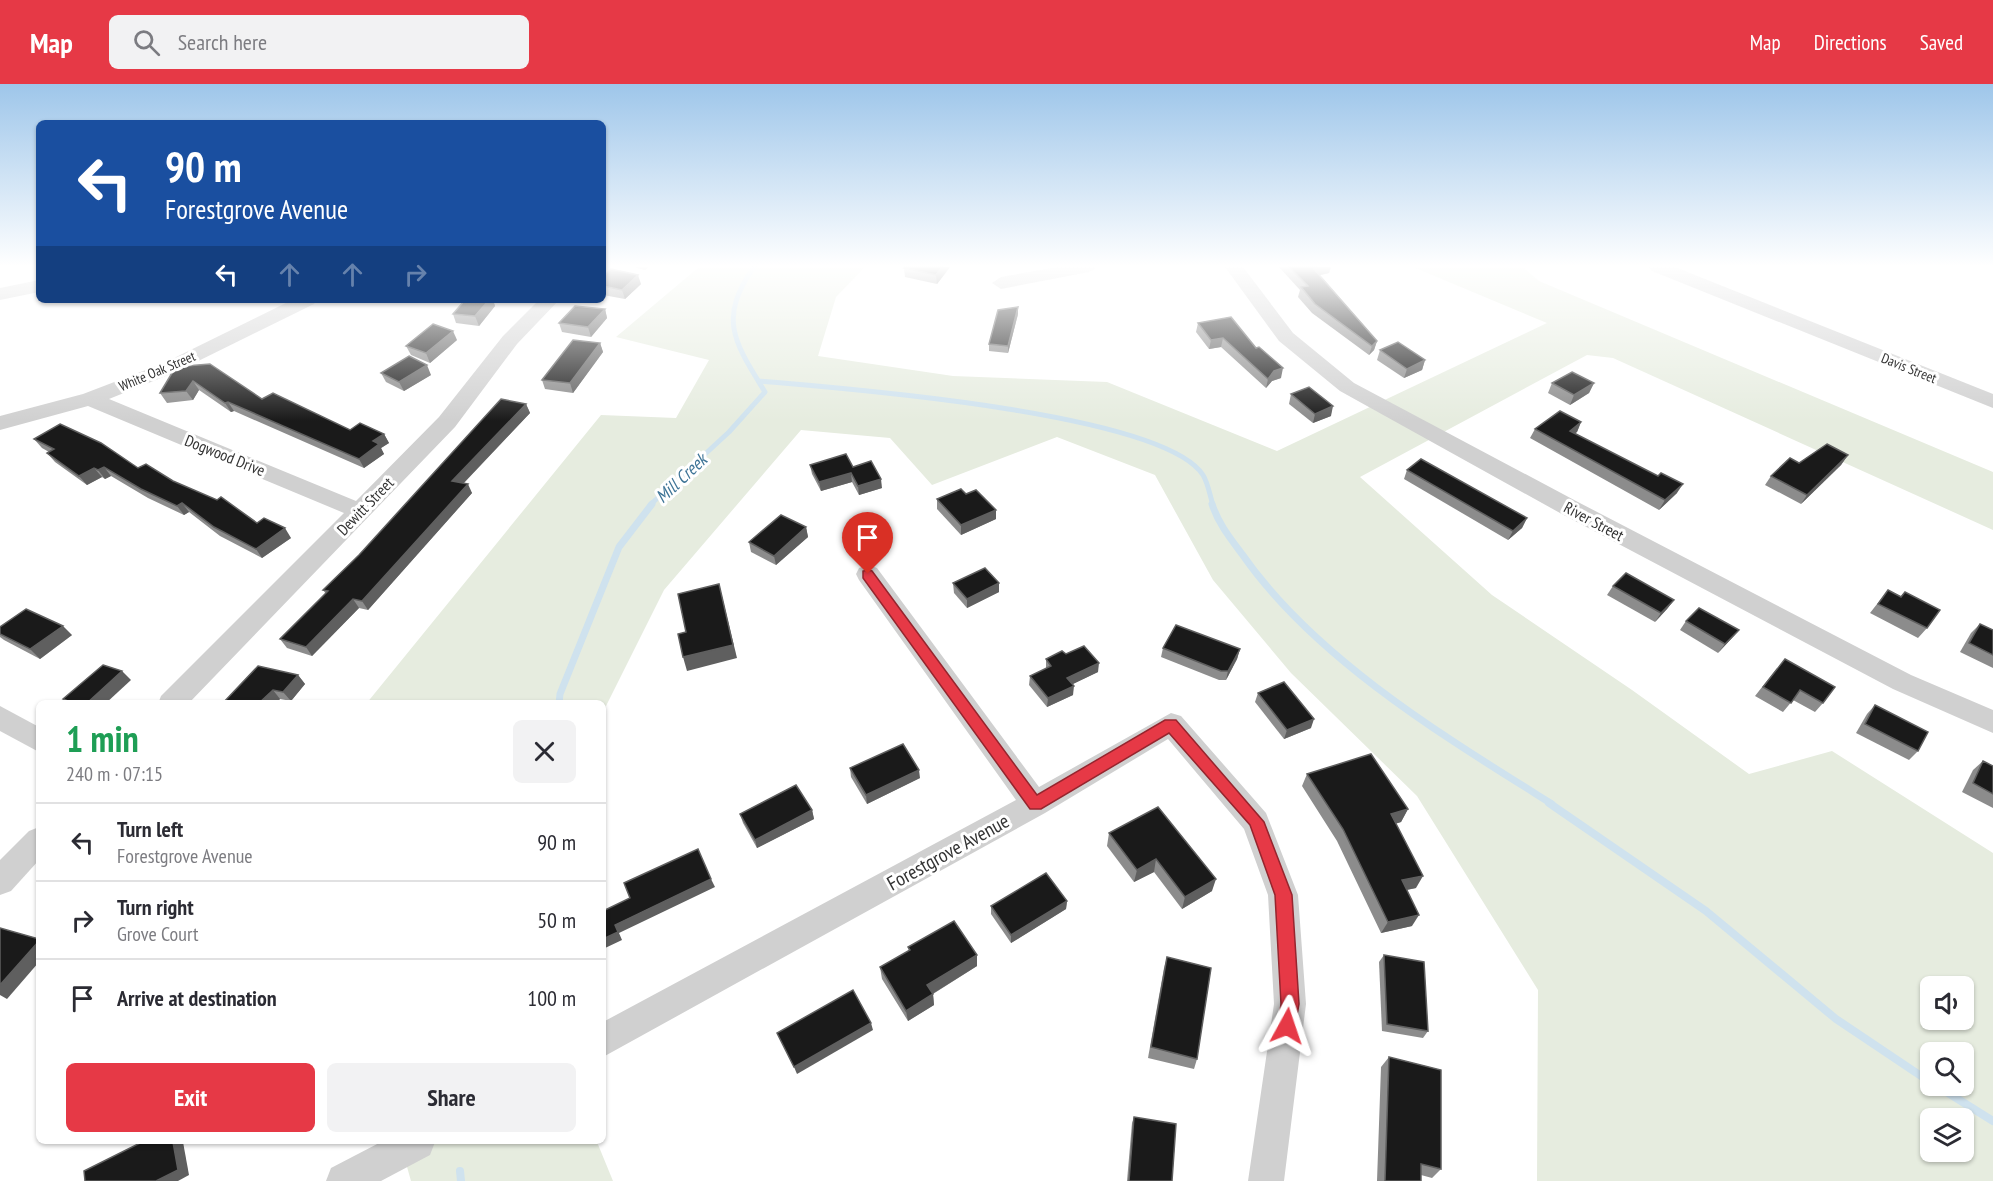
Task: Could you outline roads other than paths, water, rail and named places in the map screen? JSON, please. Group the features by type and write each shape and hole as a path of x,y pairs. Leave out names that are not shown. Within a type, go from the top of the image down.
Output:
{"street":[{"name":"White Oak Street","path":"0,423 90,399 171,367 270,318"},
{"name":"Dewitt Street","path":"175,700 447,422 510,340 532,318"},
{"name":"River Street","path":"1272,318 1286,337 1347,387 1568,507 1892,676 1993,722"},
{"name":"Davis Street","path":"1785,318 1993,402"},
{"name":"Dogwood Drive","path":"90,399 360,511"},
{"path":"868,574 1035,804"},
{"path":"0,717 36,739"},
{"name":"Forestgrove Avenue","path":"606,1038 1035,804 1171,724 1256,822 1283,895 1290,1004 1266,1181"},
{"path":"0,881 36,843"},
{"path":"344,1181 413,1144"}],"waterway":[{"name":"Mill Creek","path":"650,505 729,432 765,392 745,359 734,331 733,318"},
{"path":"759,381 924,397 996,407 1066,419 1128,435 1175,453 1203,475 1213,505"},
{"name":"Mill Creek","path":"559,700 619,547 652,504"},
{"path":"1212,504 1229,536 1272,592 1306,628 1344,662 1426,723 1552,804"},
{"path":"1549,803 1706,911 1836,1019 1920,1075"},
{"path":"1953,1096 1993,1121"},
{"name":"Mill Creek","path":"460,1171 461,1181"}]}
